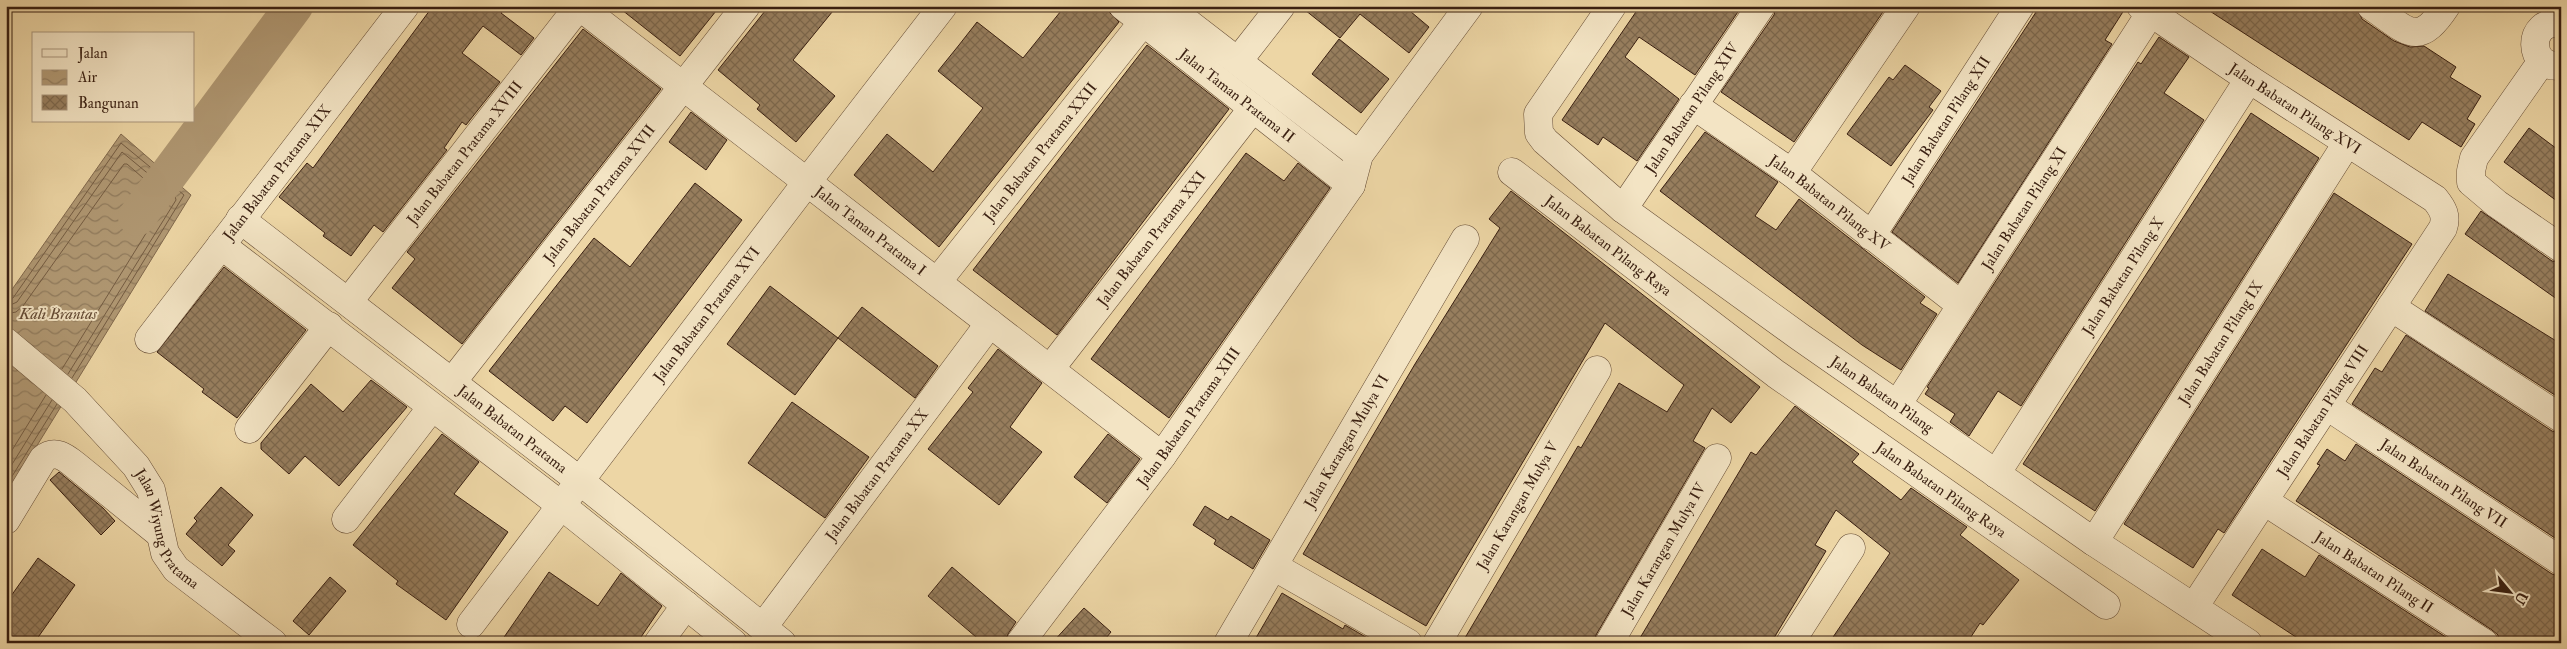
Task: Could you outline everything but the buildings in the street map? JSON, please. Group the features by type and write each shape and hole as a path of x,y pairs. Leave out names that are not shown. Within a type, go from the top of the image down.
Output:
{"street":[{"name":"Jalan Babatan Pratama XIX","path":"149,339 405,6"},
{"name":"Jalan Taman Pratama I","path":"579,6 1162,456"},
{"name":"Jalan Babatan Pratama XVIII","path":"349,301 579,6"},
{"name":"Jalan Babatan Pratama XVII","path":"452,382 746,6"},
{"name":"Jalan Babatan Pratama XVI","path":"471,624 943,6"},
{"name":"Jalan Taman Pratama II","path":"1166,6 1359,154"},
{"path":"1238,62 1281,6"},
{"path":"1351,185 1359,154 1469,6"},
{"name":"Jalan Babatan Pilang","path":"1612,6 1542,106 1537,125 1539,133 1545,141 1787,357 1898,405 2094,542 2248,643"},
{"name":"Jalan Babatan Pilang XIV","path":"1622,209 1761,6"},
{"path":"1792,173 1906,6"},
{"name":"Jalan Babatan Pilang XII","path":"1871,236 2020,6"},
{"path":"2371,6 2415,33 2422,33 2432,27 2446,6"},
{"name":"Jalan Babatan Pilang XVI","path":"2149,8 2249,79 2435,199 2445,212"},
{"name":"Jalan Babatan Pilang XI","path":"1898,405 2149,8"},
{"name":"Jalan Taman Pratama II","path":"1133,14 1351,185"},
{"name":"Jalan Babatan Pratama XXII","path":"937,282 1133,14"},
{"path":"2555,19 2540,30 2534,42 2534,50 2551,63 2474,158 2470,171 2471,182 2491,199 2561,248"},
{"name":"Jalan Babatan Pilang X","path":"1996,474 2249,79"},
{"name":"Jalan Babatan Pilang XV","path":"1693,106 1792,173 1961,304"},
{"name":"Jalan Babatan Pratama XXI","path":"1050,370 1253,108"},
{"name":"Jalan Babatan Pilang IX","path":"2094,542 2347,143"},
{"name":"Jalan Babatan Pilang Raya","path":"1512,172 1787,357 2106,605"},
{"name":"Jalan Babatan Pratama XIII","path":"1020,643 1162,456 1351,185"},
{"name":"Jalan Babatan Pilang VIII","path":"2194,607 2443,228 2446,220 2445,212"},
{"name":"Jalan Babatan Pratama","path":"240,219 349,301 580,481 772,635"},
{"name":"Jalan Karangan Mulya VI","path":"1228,643 1464,239"},
{"name":"Jalan Babatan Pratama","path":"221,245 562,506 733,643"},
{"path":"2391,307 2561,418"},
{"name":"Jalan Babatan Pratama XX","path":"772,635 990,323"},
{"path":"249,430 329,326"},
{"name":"Jalan Wiyung Pratama","path":"6,342 75,400 144,478 151,490 164,553 176,569 273,643"},
{"name":"Jalan Karangan Mulya V","path":"1437,643 1597,370"},
{"name":"Jalan Babatan Pilang VII","path":"2327,406 2561,561"},
{"path":"346,519 432,407"},
{"path":"6,520 43,459 57,454 75,465 160,534"},
{"name":"Jalan Karangan Mulya IV","path":"1609,643 1717,458"},
{"name":"Jalan Babatan Pilang II","path":"2264,501 2484,643"},
{"path":"1790,643 1851,548"},
{"path":"1273,566 1408,643"},
{"path":"658,643 686,605"}],"water":[{"name":"Kali Brantas","path":"121,134 191,195 6,496 6,298"}],"waterway":[{"name":"Kali Brantas","path":"137,217 294,6"}]}
